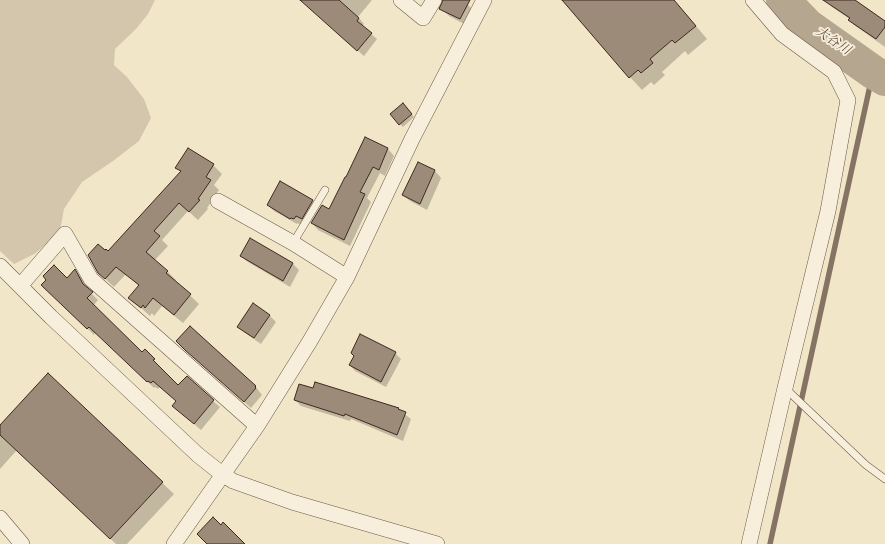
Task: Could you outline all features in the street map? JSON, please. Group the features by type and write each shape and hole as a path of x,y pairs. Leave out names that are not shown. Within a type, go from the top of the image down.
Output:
{"street":[{"path":"401,0 423,18 434,0"},
{"path":"174,544 257,426 310,341 347,277 412,139 484,0"},
{"path":"749,544 828,211 848,100 834,72 782,34 753,0"},
{"path":"218,202 293,243 347,277"},
{"path":"20,286 65,234 91,279 257,426"},
{"path":"0,266 51,317 198,455 233,481 292,502 437,544"},
{"path":"0,518 22,544"}],"lane":[{"path":"293,243 325,190"},
{"path":"785,388 866,465 885,479"}],"shaded area":[{"path":"0,0 155,0 148,14 136,29 115,49 114,65 127,77 144,99 151,118 139,141 82,182 64,209 60,231 36,253 14,264 0,251"}],"building":[{"path":"300,0 339,0 359,18 357,21 372,33 357,51"},
{"path":"443,0 470,0 460,19 439,9"},
{"path":"562,0 674,0 696,26 675,43 672,40 650,59 653,63 641,73 638,70 629,78"},
{"path":"823,0 855,0 885,21 885,27 876,39 848,20 850,18"},
{"path":"403,103 412,114 399,125 390,114"},
{"path":"365,137 388,148 379,170 373,167 360,192 365,194 344,240 311,223 322,205 329,209"},
{"path":"188,148 214,164 206,177 211,180 198,199 200,200 189,212 179,203 154,231 160,236 146,252 168,271 166,273 191,294 174,315 153,298 145,308 143,305 141,308 128,298 139,285 116,267 105,279 98,273 88,255 98,244 108,251 181,171 175,168"},
{"path":"418,162 435,170 420,204 402,195"},
{"path":"280,181 313,200 302,219 296,216 294,219 290,219 267,205"},
{"path":"250,238 293,263 283,281 240,256"},
{"path":"54,265 67,278 75,269 83,284 93,292 87,298 142,352 145,349 155,359 153,360 178,385 187,376 214,400 194,424 172,406 176,401 153,381 151,383 148,381 147,382 89,327 87,329 41,285 46,280 43,276"},
{"path":"253,303 270,315 254,338 237,327"},
{"path":"190,326 256,386 244,402 176,341"},
{"path":"360,334 396,352 381,382 349,365 354,356 351,353"},
{"path":"48,373 163,482 110,539 0,435 0,425"},
{"path":"315,382 399,408 398,409 406,412 397,435 345,414 344,416 294,400 299,384 313,388"},
{"path":"213,517 221,525 223,522 245,544 207,544 197,534"}],"waterway":[{"name":"大谷川","path":"783,0 808,26 885,79"},
{"path":"770,544 873,72"}]}
